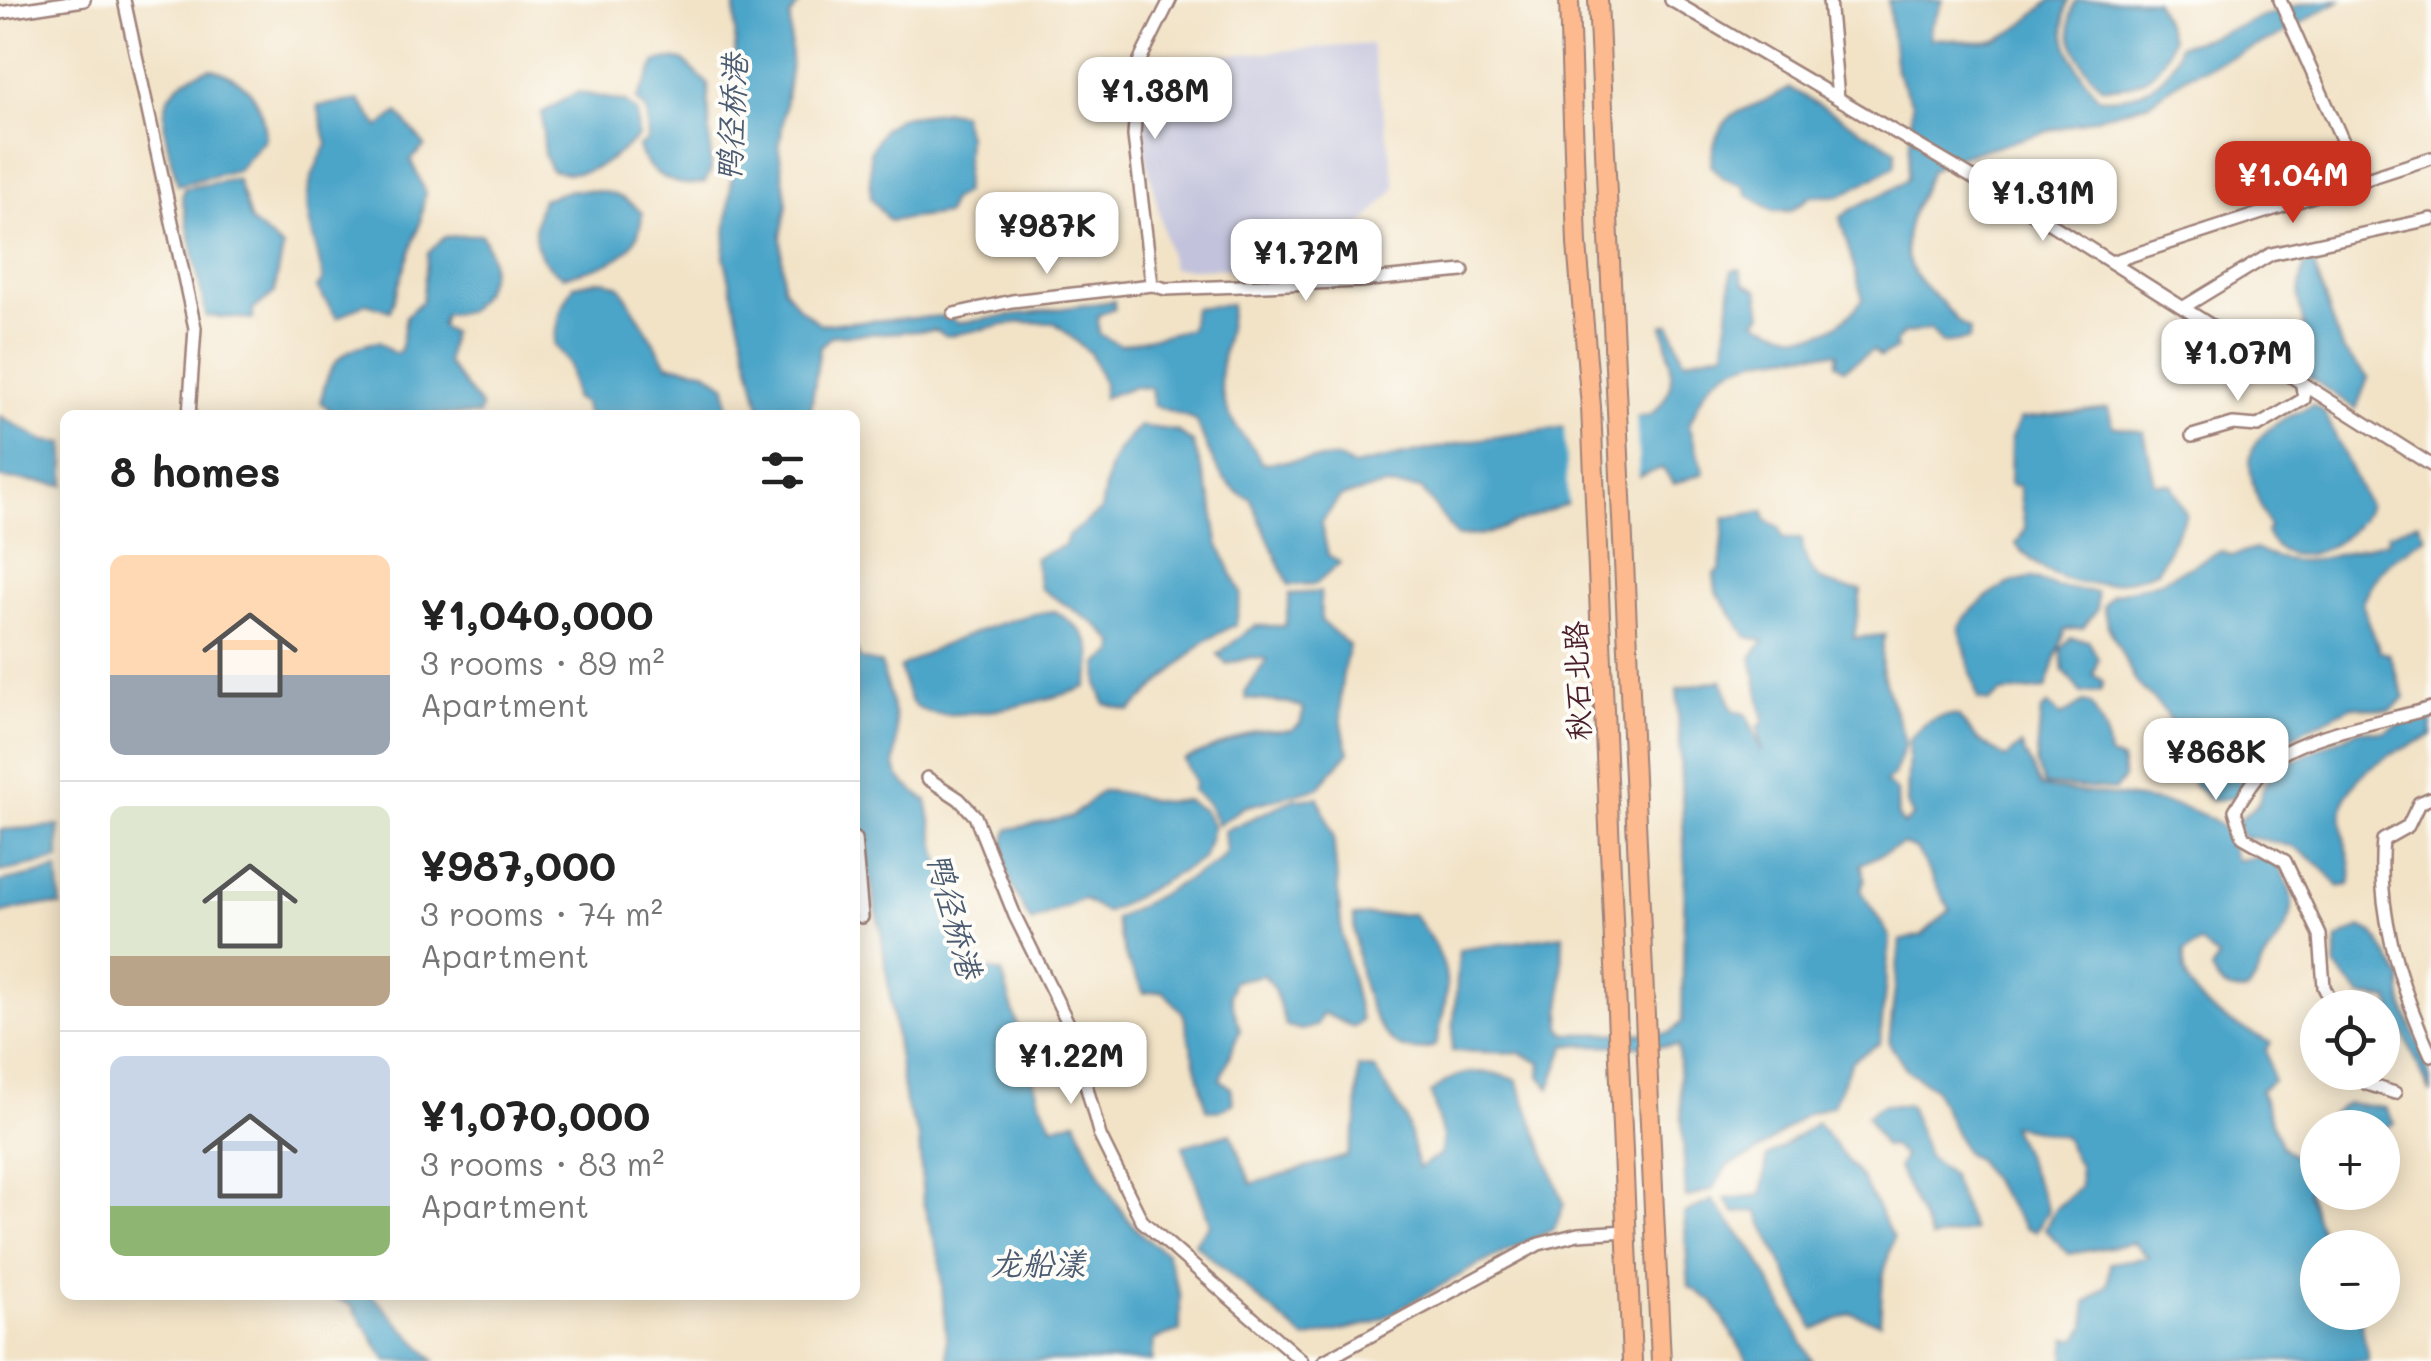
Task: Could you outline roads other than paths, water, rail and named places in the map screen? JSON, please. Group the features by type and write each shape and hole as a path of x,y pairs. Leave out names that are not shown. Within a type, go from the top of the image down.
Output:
{"main road":[{"name":"秋石北路","path":"1569,0 1632,1361"},
{"name":"秋石北路","path":"1598,0 1661,1361"}],"street":[{"path":"0,12 84,0"},
{"path":"124,0 196,328 189,410"},
{"path":"1152,285 1134,136 1139,62 1170,0"},
{"path":"1671,0 2111,262 2431,464"},
{"path":"1829,0 1838,98"},
{"path":"2280,0 2360,180"},
{"path":"2111,262 2431,158"},
{"path":"2184,307 2271,254 2431,219"},
{"path":"954,314 1012,302 1152,285 1166,289 1360,281 1463,271"},
{"path":"2192,436 2233,424 2258,426 2304,399 2301,380"},
{"path":"2325,990 2320,935 2285,861 2243,837 2235,810 2270,762 2357,723 2386,723 2431,708"},
{"path":"927,778 959,798 975,816 1016,916 1072,1029 1100,1136 1142,1221 1302,1361"},
{"path":"2431,798 2419,803 2408,826 2383,840 2381,861 2391,947 2431,1055"},
{"path":"860,895 862,917"},
{"path":"2386,1090 2395,1093"},
{"path":"1324,1361 1539,1244 1578,1234 1627,1231"}],"water":[{"path":"735,0 802,0 790,16 791,63 779,149 787,205 781,236 783,286 797,306 820,324 946,316 958,323 1114,301 1115,309 1098,315 1099,334 1120,345 1190,329 1194,308 1231,304 1221,363 1222,392 1235,425 1261,463 1337,458 1353,466 1474,440 1650,415 1667,395 1670,385 1663,325 1670,324 1684,360 1725,351 1732,270 1740,269 1745,284 1758,290 1762,314 1756,320 1772,328 1815,334 1851,313 1863,299 1840,218 1908,178 1912,103 1896,71 1888,0 1943,0 1930,30 1931,39 1981,42 2010,33 2051,0 2069,0 2064,26 2070,51 2098,97 2112,98 2150,87 2169,70 2179,45 2298,5 2340,0 2278,37 2186,76 2149,103 1957,157 1931,170 1910,222 1906,253 1921,283 1970,330 1969,340 1942,344 1930,329 1903,334 1895,343 1897,349 1880,357 1873,350 1844,369 1836,364 1838,353 1789,355 1737,366 1711,383 1689,425 1704,473 1674,484 1662,468 1487,534 1457,536 1421,489 1385,486 1340,497 1321,523 1328,555 1340,563 1316,584 1289,585 1250,498 1223,477 1196,420 1153,405 1151,388 1132,387 1103,398 1103,383 1091,354 1055,323 1021,322 946,336 936,330 831,336 820,347 811,410 761,410 724,256 736,136"},
{"path":"2077,0 2155,0 2172,39 2155,71 2138,82 2101,87 2074,46 2070,23"},
{"path":"683,60 708,84 711,170 705,182 684,184 665,178 648,165 638,147 648,140 647,111 637,100 656,62"},
{"path":"211,68 235,79 251,93 261,112 265,138 238,170 178,185 164,114 176,87"},
{"path":"1790,88 1896,150 1895,166 1840,196 1811,196 1790,211 1773,211 1747,194 1744,186 1724,179 1711,165 1719,131 1736,114"},
{"path":"577,92 625,102 637,112 638,137 598,167 576,173 551,170 544,154 542,113"},
{"path":"359,100 379,127 398,113 425,146 411,160 425,192 420,223 390,311 366,303 337,318 317,288 323,279 308,197 310,182 327,145 318,106"},
{"path":"961,113 967,136 964,193 951,200 946,214 889,221 871,198 870,152 883,129 900,117"},
{"path":"237,179 251,222 283,248 274,293 253,310 253,319 206,316 182,197 185,188"},
{"path":"571,190 610,193 642,213 634,241 616,259 563,276 539,252 536,222 542,199"},
{"path":"481,234 490,255 490,274 482,292 468,311 444,315 441,326 451,333 447,363 480,410 330,410 321,402 327,378 345,353 379,342 393,353 400,352 406,316 422,301 428,253 445,237"},
{"path":"2313,263 2342,349 2368,378 2356,409 2302,372 2311,363 2298,298 2304,265"},
{"path":"603,280 620,286 667,364 704,370 726,385 728,410 585,410 584,404 574,398 569,364 554,344 561,310 574,285"},
{"path":"2313,405 2324,412 2368,506 2350,532 2336,543 2304,555 2289,554 2276,546 2266,532 2269,527 2250,465 2252,451 2271,428"},
{"path":"2108,408 2113,426 2144,432 2155,483 2171,484 2186,514 2157,571 2117,582 2080,583 2047,571 2016,544 2025,530 2019,486 2010,485 2011,438 2020,419"},
{"path":"0,416 44,441 60,443 60,484 0,478"},
{"path":"1140,426 1177,431 1193,443 1212,501 1218,543 1241,593 1236,624 1205,641 1130,711 1105,704 1098,685 1099,663 1114,653 1115,643 1097,625 1040,588 1035,558 1065,545 1068,536 1101,510 1111,464"},
{"path":"1764,511 1766,520 1779,527 1783,539 1802,539 1807,562 1819,578 1861,590 1854,638 1885,635 1884,676 1905,743 1894,775 1885,782 1897,792 1898,817 1904,825 1913,817 1907,804 1909,740 1930,721 1958,716 1977,739 2006,758 2021,745 2041,787 2191,810 2224,830 2236,860 2272,856 2292,897 2290,919 2247,992 2221,985 2211,970 2218,958 2200,943 2184,953 2185,971 2190,986 2211,1010 2271,1043 2266,1049 2273,1081 2260,1090 2281,1146 2300,1159 2300,1210 2313,1210 2320,1230 2300,1230 2300,1330 2363,1330 2368,1361 2065,1361 2067,1339 2078,1339 2086,1326 2086,1303 2108,1284 2110,1263 2148,1257 2133,1243 2069,1254 2045,1229 2054,1210 2080,1187 2079,1166 2063,1136 2011,1125 2048,1210 2036,1231 2025,1228 1977,1160 1966,1154 1934,1088 1908,1071 1889,1043 1900,941 1922,935 1950,910 1916,849 1903,844 1861,864 1865,878 1861,891 1890,937 1880,1043 1852,1061 1833,1105 1805,1115 1751,1156 1727,1166 1713,1189 1686,1198 1678,1046 1566,1045 1550,1088 1540,1076 1541,1063 1520,1053 1452,1051 1459,950 1563,935 1561,1028 1566,1034 1670,1033 1682,1022 1685,865 1677,689 1722,680 1733,710 1747,715 1762,752 1758,727 1764,722 1752,656 1764,641 1747,637 1716,591 1714,574 1720,570 1725,518"},
{"path":"2418,522 2426,537 2387,564 2362,603 2380,652 2389,654 2405,698 2391,711 2352,706 2255,755 2245,795 2212,801 2194,785 2167,714 2136,682 2107,624 2103,606 2112,594 2156,583 2221,551 2232,556 2255,549 2290,560 2322,559 2389,541 2388,534"},
{"path":"2030,577 2056,587 2096,592 2097,609 2083,628 2065,630 2046,689 2001,693 1989,702 1978,699 1959,626 1994,593"},
{"path":"1320,592 1321,621 1349,645 1340,699 1349,752 1318,788 1244,807 1218,825 1207,803 1192,790 1195,783 1184,760 1254,731 1291,730 1300,724 1304,709 1289,703 1246,699 1245,693 1267,659 1252,657 1226,664 1218,654 1254,626 1285,626 1290,594"},
{"path":"1055,611 1088,642 1092,661 1086,687 1024,705 970,713 926,711 911,701 900,668 975,632"},
{"path":"2071,638 2089,641 2098,659 2093,674 2103,682 2100,691 2081,693 2064,671 2061,649"},
{"name":"龙船漾","path":"860,659 881,664 895,719 897,772 927,801 940,864 977,967 1002,973 1039,1099 1053,1126 1076,1120 1122,1212 1149,1241 1166,1252 1180,1296 1180,1331 1154,1340 1152,1361 948,1361 940,1260 923,1202 919,1137 905,1103 881,932 860,830"},
{"path":"2083,702 2091,704 2105,731 2109,755 2121,761 2124,778 2115,790 2045,785 2036,765 2041,711 2048,705 2061,716"},
{"path":"2431,711 2431,736 2374,765 2352,786 2345,800 2342,825 2351,868 2350,885 2339,887 2308,856 2286,845 2243,837 2236,823 2258,803 2266,782 2282,766 2359,730 2383,732"},
{"path":"1102,791 1161,802 1186,800 1204,811 1213,826 1203,859 1106,913 1083,899 1031,922 1005,864 1009,829 1071,817"},
{"path":"1318,797 1333,835 1342,936 1361,1021 1353,1027 1323,1013 1316,1026 1302,1030 1286,1026 1274,989 1264,975 1233,981 1230,995 1240,1030 1220,1079 1231,1088 1233,1103 1218,1111 1207,1110 1183,1013 1163,991 1144,993 1126,958 1115,919 1217,863 1226,852 1224,831 1294,799"},
{"path":"59,826 59,860 0,872 0,830"},
{"path":"58,870 60,906 35,905 0,914 0,882"},
{"path":"1413,914 1436,947 1446,989 1436,1045 1414,1050 1396,1044 1381,1029 1371,1009 1358,959 1354,916"},
{"path":"2360,927 2374,933 2402,979 2404,1005 2425,1063 2431,1094 2400,1025 2400,990 2356,990 2335,966 2338,939"},
{"path":"1358,1067 1375,1069 1406,1119 1418,1168 1440,1155 1443,1138 1431,1093 1451,1079 1472,1073 1493,1073 1517,1080 1564,1204 1554,1229 1478,1265 1374,1323 1305,1339 1194,1243 1210,1223 1183,1146 1231,1133 1251,1184 1347,1156 1357,1123"},
{"path":"2347,1103 2386,1110 2338,1110"},
{"path":"1882,1105 1909,1105 1927,1155 1950,1174 1973,1230 1931,1239 1898,1168 1904,1156 1892,1146 1884,1147 1867,1116"},
{"path":"1817,1123 1862,1179 1893,1238 1883,1277 1880,1323 1851,1313 1814,1330 1757,1211 1735,1213 1725,1199 1762,1195 1767,1157"},
{"path":"1712,1200 1755,1253 1812,1361 1748,1361 1714,1303 1689,1286 1684,1214"},
{"path":"339,1300 377,1300 435,1361 387,1361 351,1305"}],"water label":[{"name":"鸭径桥港","path":"730,118"},
{"name":"鸭径桥港","path":"956,915"}]}
